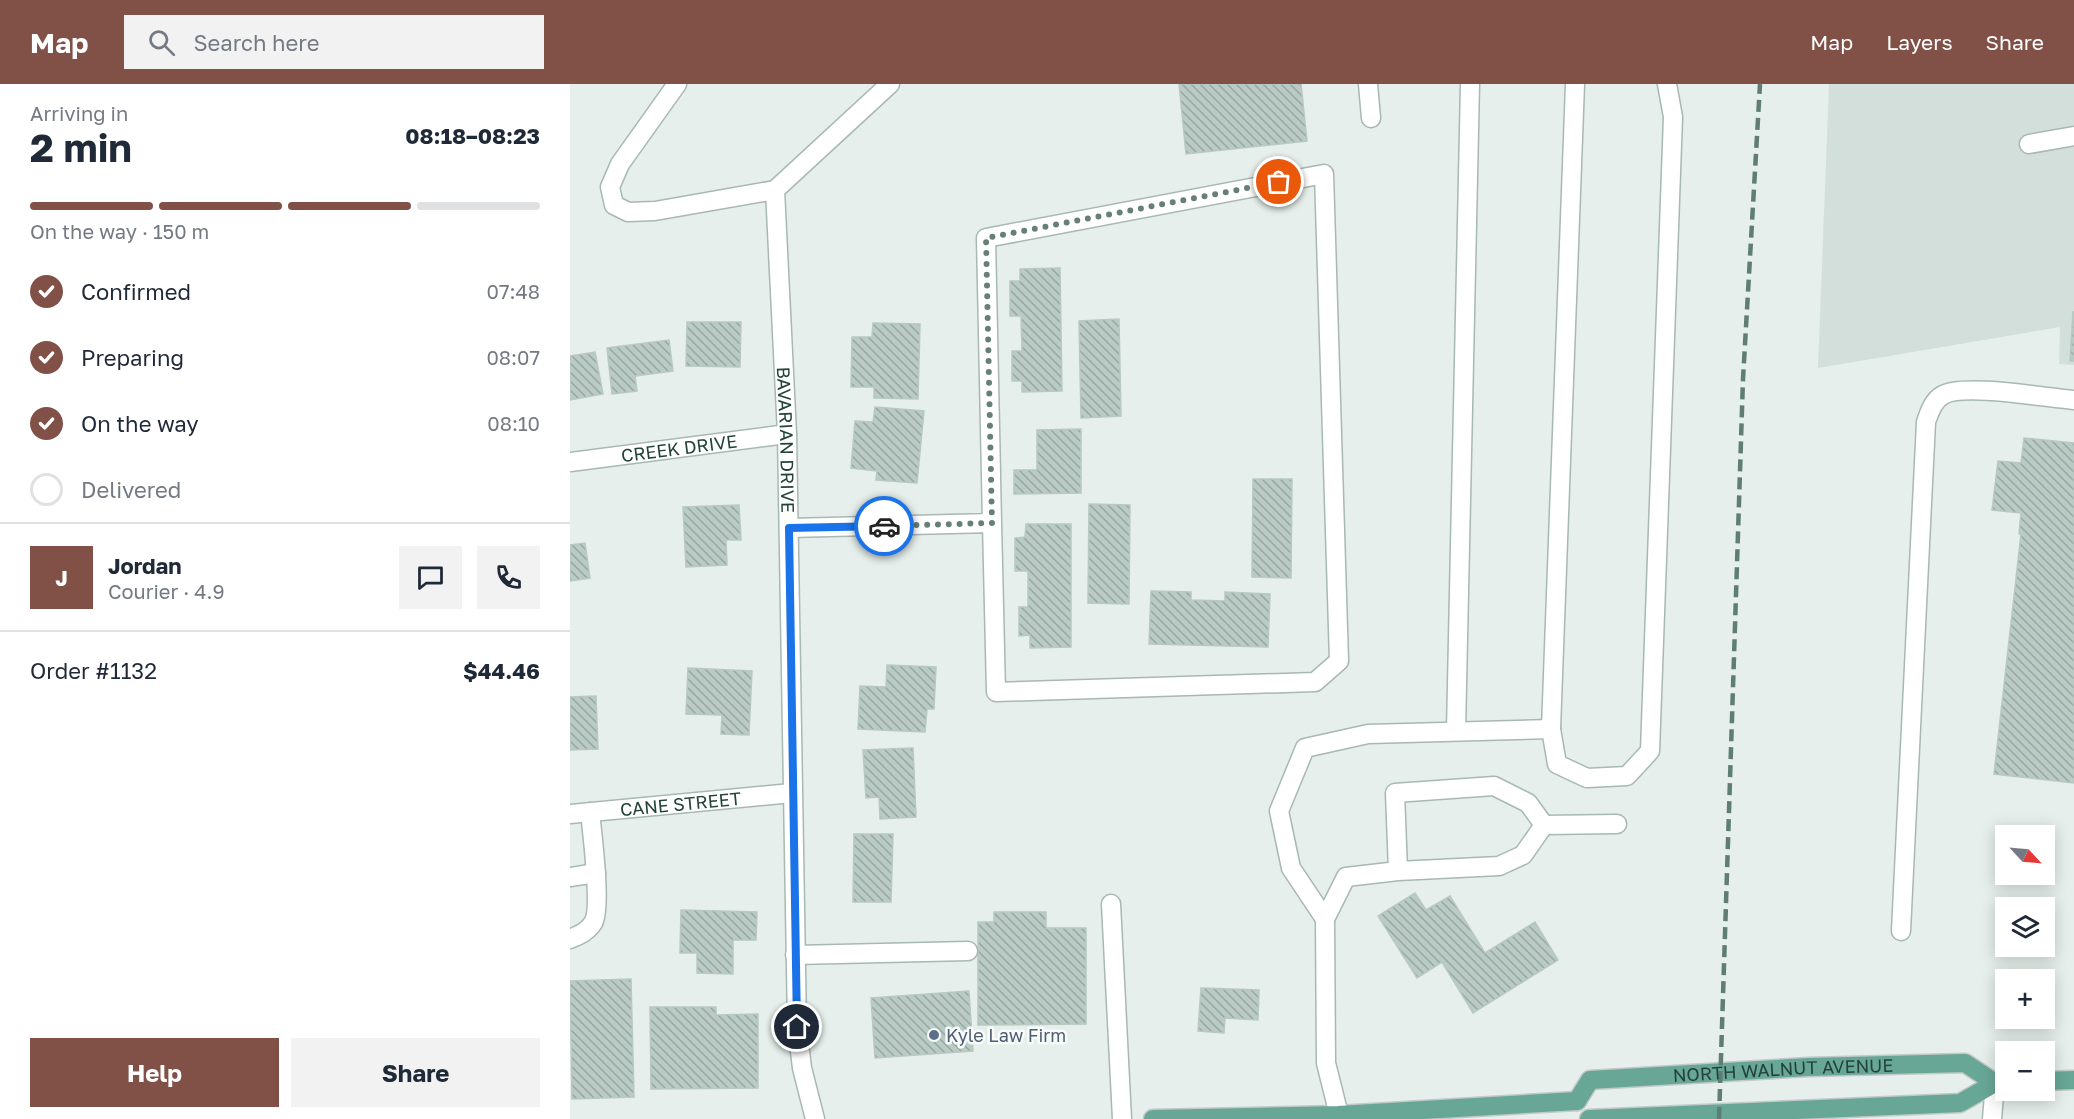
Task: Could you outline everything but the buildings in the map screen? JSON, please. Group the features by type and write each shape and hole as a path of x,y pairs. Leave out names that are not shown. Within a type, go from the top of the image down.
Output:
{"main road":[{"name":"NORTH WALNUT AVENUE","path":"1577,1101 1590,1080 1808,1067 1965,1063 1995,1080"},
{"path":"2055,1081 2074,1080"},
{"path":"1153,1119 1339,1117 1577,1101 1587,1119 1608,1119 1960,1103 1995,1086"}],"street":[{"path":"677,84 620,164 610,187 614,205 628,213 655,211 775,190 890,84"},
{"path":"1368,84 1371,118"},
{"path":"1456,731 1470,84"},
{"path":"1575,84 1551,729 1557,764 1587,778 1627,776 1650,751 1672,117 1667,84"},
{"path":"2029,144 2074,136"},
{"path":"1324,174 1339,661 1315,682 996,692 992,523 986,238 1324,174"},
{"name":"BAVARIAN DRIVE","path":"775,190 787,435 797,1027 802,1068 814,1119"},
{"path":"1901,931 1926,422 1931,407 1942,395 1964,389 2074,400"},
{"name":"CREEK DRIVE","path":"570,462 787,435"},
{"path":"789,528 992,523"},
{"path":"1325,919 1291,868 1279,811 1305,748 1368,734 1551,729"},
{"path":"1398,871 1395,793 1494,786 1528,803 1544,825"},
{"name":"CANE STREET","path":"570,813 792,793"},
{"path":"570,939 584,933 594,922 596,873 590,812"},
{"path":"1544,825 1617,824"},
{"path":"1339,1117 1326,1064 1325,919 1346,877 1398,871 1499,866 1523,855 1544,825"},
{"path":"570,877 596,873"},
{"path":"1111,904 1122,1119"},
{"path":"795,955 968,951"},
{"path":"1992,1119 1996,1101"}],"shaded area":[{"path":"1829,84 2074,84 2074,365 2059,364 2060,327 1818,368"}],"railway":[{"path":"1719,1119 1743,379 1760,84"}],"way so far":[{"path":"884,526 992,523 986,238 1279,182"}],"place":[{"name":"Kyle Law Firm","path":"934,1035"}],"route":[{"path":"797,1027 789,528 884,526"}]}
